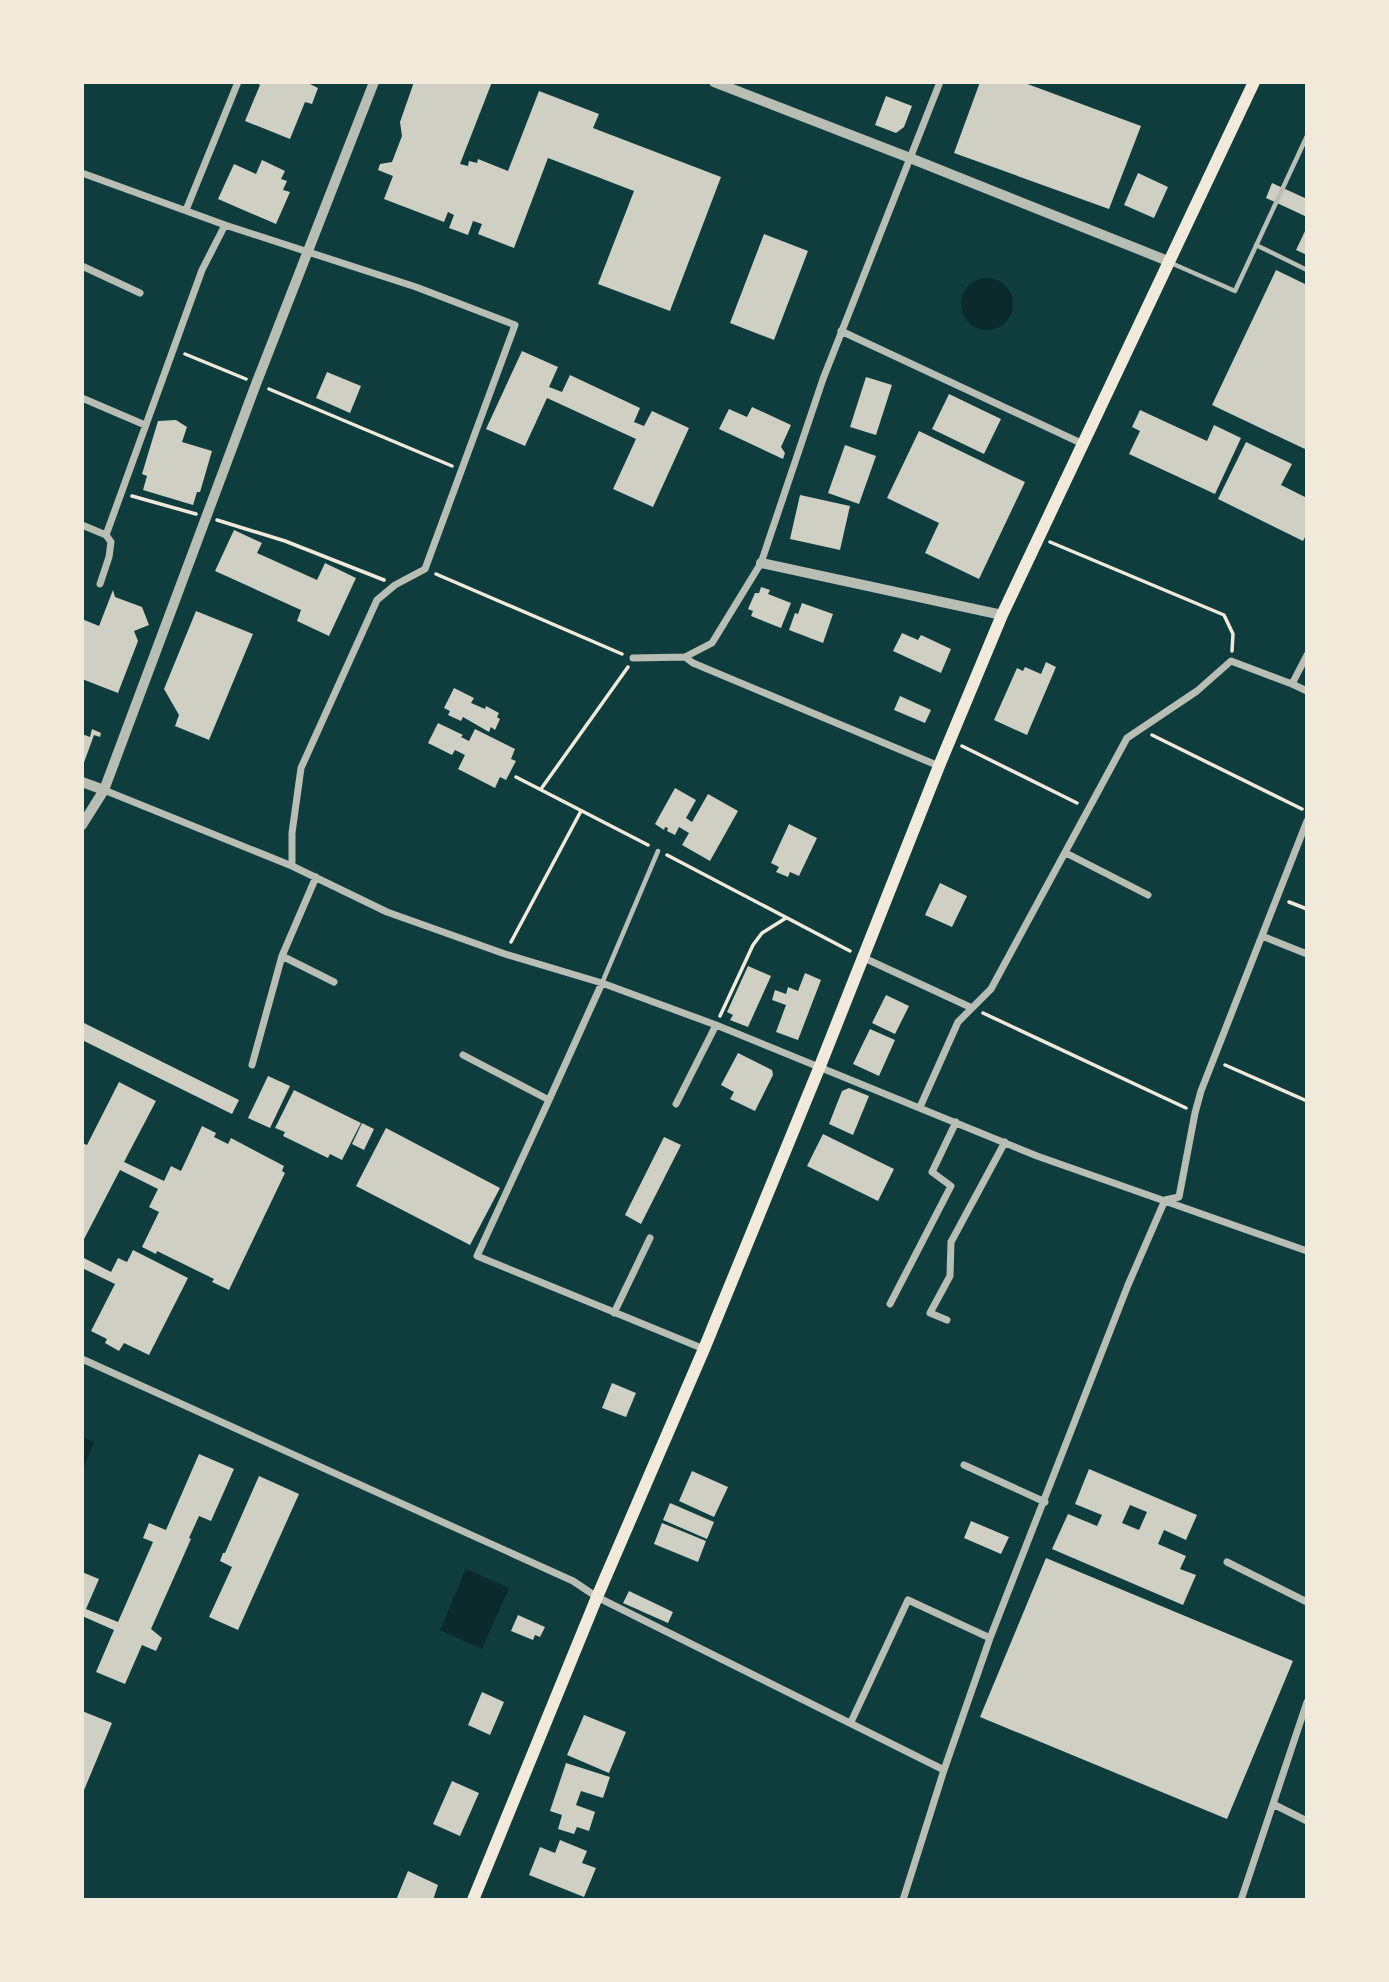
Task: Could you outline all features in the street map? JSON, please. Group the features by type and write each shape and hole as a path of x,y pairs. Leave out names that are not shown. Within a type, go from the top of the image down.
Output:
{"main road":[{"path":"473,1900 597,1597 704,1349 1002,615 1254,82"}],"street":[{"path":"186,210 238,82"},
{"path":"82,825 104,790 374,82"},
{"path":"714,82 1168,261"},
{"path":"633,659 685,656 712,643 761,563 823,379 940,82"},
{"path":"82,173 225,225 309,250 416,287 515,325 425,569 395,585 377,600 301,768 292,833 292,866"},
{"path":"106,535 202,270 225,225"},
{"path":"82,266 140,293"},
{"path":"841,331 1084,444"},
{"path":"82,397 145,425"},
{"path":"82,525 106,535 111,542 100,583"},
{"path":"761,563 1002,615"},
{"path":"1292,684 1307,655"},
{"path":"685,656 693,663 939,766"},
{"path":"920,1107 958,1022 992,989 1127,738 1197,691 1231,661 1307,691"},
{"path":"82,782 292,866 387,912 716,1024 1037,1156 1307,1251"},
{"path":"1165,1200 1179,1197 1195,1113 1213,1059 1307,821"},
{"path":"1066,853 1148,895"},
{"path":"252,1065 282,956 316,877"},
{"path":"1262,936 1307,954"},
{"path":"282,956 334,982"},
{"path":"862,957 972,1008"},
{"path":"602,983 477,1256 704,1349"},
{"path":"676,1104 716,1024"},
{"path":"463,1055 549,1100"},
{"path":"890,1304 951,1186 932,1172 956,1122"},
{"path":"947,1320 930,1312 950,1276 951,1242 1004,1142"},
{"path":"903,1900 990,1637 1128,1285 1165,1200"},
{"path":"614,1312 650,1238"},
{"path":"82,1359 573,1581 597,1597 944,1770"},
{"path":"964,1465 1045,1502"},
{"path":"1227,1562 1307,1602"},
{"path":"851,1723 908,1600 990,1637"},
{"path":"1241,1900 1307,1702"},
{"path":"1273,1804 1307,1821"}],"lane":[{"path":"1168,261 1235,291 1307,136"},
{"path":"1256,245 1307,270"},
{"path":"602,983 658,851"}],"path":[{"path":"174,349 461,470"},
{"path":"120,493 285,541 395,585"},
{"path":"1038,538 1224,615 1233,634 1231,661"},
{"path":"425,569 633,659 541,790"},
{"path":"1141,729 1307,811"},
{"path":"950,740 1088,808"},
{"path":"516,777 862,957"},
{"path":"505,954 581,811"},
{"path":"1277,897 1307,909"},
{"path":"716,1024 753,946 762,933 787,918"},
{"path":"972,1008 1195,1113"},
{"path":"1213,1059 1307,1101"}],"water":[{"path":"987,278 997,280 1005,286 1011,294 1011,314 1005,322 997,328 987,330 977,328 969,322 963,314 961,304 963,294 969,286 977,280"},
{"path":"82,1437 94,1442 82,1471"},
{"path":"466,1569 509,1588 482,1649 440,1630"}],"building":[{"path":"256,82 311,82 310,84 318,88 312,104 305,102 290,139 245,121 260,85"},
{"path":"414,82 492,82 460,164 468,166 469,161 477,163 478,159 508,171 539,91 599,114 593,128 721,177 670,311 598,284 634,191 548,158 514,248 478,234 482,224 473,221 468,235 449,228 454,215 448,212 444,222 384,199 393,176 378,170 380,164 392,162 402,136 400,122"},
{"path":"980,82 1022,82 1141,126 1109,209 954,153"},
{"path":"886,96 912,106 904,127 896,133 875,125"},
{"path":"262,160 285,171 281,179 287,181 283,190 290,192 276,224 218,199 234,164 256,174"},
{"path":"1138,173 1168,187 1154,218 1124,205"},
{"path":"1272,183 1307,199 1307,217 1266,198"},
{"path":"1307,227 1307,255 1296,250"},
{"path":"764,234 808,251 774,340 730,323"},
{"path":"1276,270 1307,285 1307,450 1212,405"},
{"path":"522,351 558,367 549,387 562,392 570,375 640,408 634,422 644,426 652,411 689,428 653,507 613,489 636,439 547,398 525,446 486,429"},
{"path":"327,372 361,386 350,413 316,398"},
{"path":"866,377 892,385 876,435 850,427"},
{"path":"949,394 1001,419 984,454 932,429"},
{"path":"752,407 791,425 781,447 785,453 783,459 719,429 729,409 747,417"},
{"path":"1140,410 1207,441 1214,425 1241,438 1215,494 1129,454 1140,431 1132,427"},
{"path":"176,420 187,427 182,442 212,451 200,492 197,492 193,505 143,490 147,476 142,474 158,421"},
{"path":"919,431 1025,482 979,579 925,553 939,523 887,498"},
{"path":"1246,442 1292,464 1281,485 1307,498 1307,533 1303,541 1218,499"},
{"path":"845,445 876,456 859,504 828,493"},
{"path":"800,495 850,506 840,550 790,539"},
{"path":"234,530 262,543 257,553 317,580 325,563 356,578 329,636 297,621 301,610 215,571"},
{"path":"761,587 770,590 768,594 791,603 781,628 751,616 753,611 748,609 755,593 759,593"},
{"path":"113,590 115,597 142,607 149,625 134,631 138,641 118,693 82,679 82,619 99,626"},
{"path":"802,603 833,614 823,643 789,630"},
{"path":"196,611 253,634 209,740 175,726 179,715 164,689"},
{"path":"902,633 918,640 921,635 951,649 941,673 893,651"},
{"path":"1046,662 1056,667 1027,735 994,720 1017,668 1023,671 1025,667 1041,674"},
{"path":"454,688 474,698 471,703 485,709 486,706 499,713 497,717 500,719 495,730 491,727 489,732 463,717 461,721 448,715 450,711 444,708"},
{"path":"900,696 931,710 925,723 894,710"},
{"path":"438,723 463,735 461,737 469,741 475,729 515,749 511,759 516,761 506,780 500,777 495,788 458,769 465,755 455,750 452,755 428,743"},
{"path":"92,729 101,733 100,737 94,735 82,768 82,734 90,737"},
{"path":"675,788 696,800 686,818 692,822 708,794 738,811 710,861 682,845 689,833 679,827 675,835 667,831 668,828 665,827 664,830 655,824"},
{"path":"789,824 817,838 799,876 790,872 788,877 776,872 779,867 771,863"},
{"path":"940,883 967,896 952,927 925,915"},
{"path":"748,966 771,976 748,1027 730,1020 733,1015 727,1012"},
{"path":"805,973 821,980 798,1040 776,1032 786,1005 772,1000 775,990 786,994 788,987 798,991"},
{"path":"886,995 909,1006 895,1034 872,1023"},
{"path":"82,1022 239,1100 232,1114 82,1040"},
{"path":"870,1029 895,1040 879,1076 853,1064"},
{"path":"738,1053 772,1070 773,1075 755,1111 730,1099 734,1092 721,1085"},
{"path":"268,1076 290,1086 270,1128 248,1118"},
{"path":"119,1082 156,1101 124,1162 164,1181 171,1166 181,1171 202,1126 216,1133 214,1137 228,1144 231,1138 284,1166 282,1171 285,1173 229,1290 212,1282 214,1279 157,1251 156,1254 142,1247 159,1212 149,1207 158,1189 120,1170 82,1243 82,1143 87,1145"},
{"path":"849,1088 869,1096 853,1135 829,1124 842,1091"},
{"path":"294,1090 361,1123 342,1160 330,1154 328,1158 283,1136 285,1132 275,1128"},
{"path":"362,1123 374,1129 364,1150 352,1144"},
{"path":"386,1128 500,1188 470,1245 356,1186"},
{"path":"823,1134 894,1169 878,1201 807,1166"},
{"path":"664,1137 681,1145 641,1224 625,1215"},
{"path":"133,1250 188,1278 149,1355 124,1343 119,1351 105,1343 107,1339 91,1331 115,1284 82,1268 82,1257 111,1272 118,1258 127,1262"},
{"path":"612,1383 636,1393 626,1417 602,1408"},
{"path":"199,1454 234,1469 211,1521 199,1516 189,1538 191,1539 151,1629 162,1638 156,1651 142,1645 125,1684 96,1672 114,1630 82,1616 82,1572 99,1579 86,1609 118,1622 153,1542 143,1538 149,1523 166,1530"},
{"path":"1089,1469 1197,1515 1186,1540 1164,1530 1158,1544 1186,1556 1180,1569 1196,1575 1183,1605 1052,1549 1068,1514 1097,1526 1102,1515 1075,1504","holes":["1130,1505 1147,1512 1139,1530 1122,1523"]},
{"path":"692,1471 728,1487 714,1517 679,1501"},
{"path":"259,1476 299,1494 238,1630 209,1617 232,1567 220,1561"},
{"path":"670,1503 714,1522 707,1539 663,1520"},
{"path":"971,1521 1009,1537 1001,1554 964,1538"},
{"path":"662,1523 706,1541 698,1562 654,1544"},
{"path":"1046,1558 1293,1661 1227,1819 980,1717"},
{"path":"629,1591 673,1612 668,1623 623,1603"},
{"path":"518,1615 545,1627 540,1637 535,1635 533,1640 511,1631"},
{"path":"482,1692 504,1702 490,1735 468,1725"},
{"path":"82,1711 112,1723 82,1795"},
{"path":"584,1715 626,1732 609,1773 567,1755"},
{"path":"566,1763 610,1777 603,1798 581,1791 576,1805 595,1812 589,1831 577,1827 574,1834 558,1829 562,1815 550,1811"},
{"path":"452,1781 479,1793 460,1836 433,1824"},
{"path":"560,1840 587,1851 582,1863 596,1868 584,1897 529,1875 540,1847 555,1853"},
{"path":"408,1871 438,1885 433,1900 396,1900"}]}
